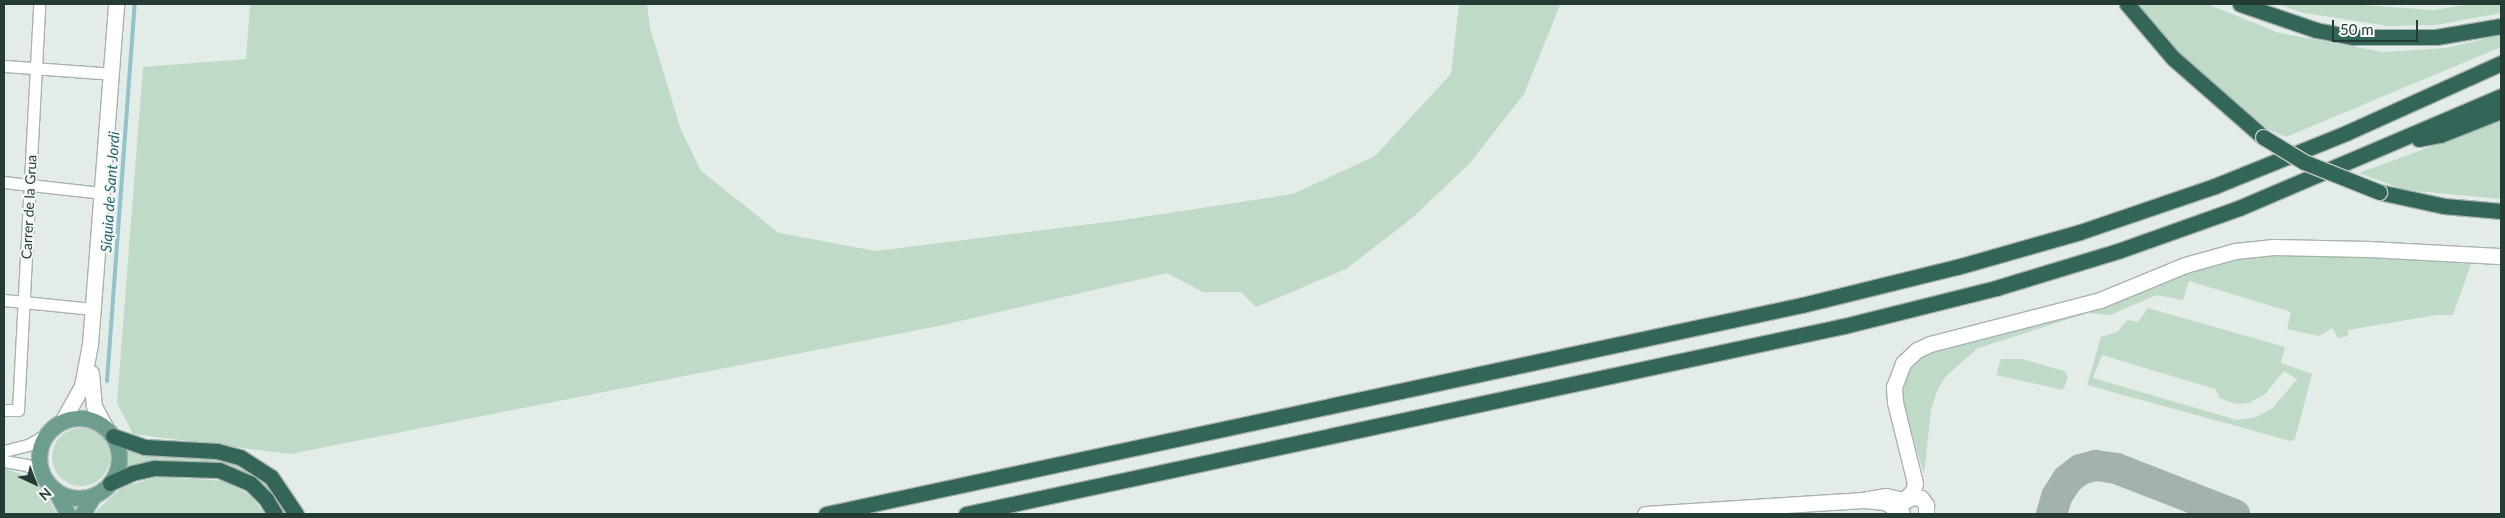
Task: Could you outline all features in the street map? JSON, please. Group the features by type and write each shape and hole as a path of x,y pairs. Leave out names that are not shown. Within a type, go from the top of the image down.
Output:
{"highway":[{"path":"2128,4 2191,75 2263,137 2304,162 2379,192 2444,206 2501,211"},
{"path":"2240,4 2316,30 2353,37 2436,37 2501,26"},
{"path":"826,514 1819,301 1957,267 2080,232 2223,183 2346,133 2501,63"},
{"path":"966,514 1944,302 2179,230 2299,185 2501,96"},
{"path":"2393,145 2440,135 2501,112"},
{"path":"109,431 145,447 217,451 240,457 271,477 296,514"},
{"path":"110,483 132,473 154,468 219,470 250,483 266,499 275,514"}],"main road":[{"path":"68,514 39,460 47,434 62,422 81,418 109,431 119,460 110,483 94,495 82,514"},
{"path":"51,485 74,497 94,495"}],"street":[{"name":"Carrer de la Grua","path":"4,410 18,410 39,4"},
{"path":"109,431 91,396 90,344 116,4"},
{"path":"4,66 112,74"},
{"path":"4,182 102,194"},
{"path":"1903,514 1902,505 1908,498 1915,483 1895,402 1894,387 1903,363 1923,347 2100,300 2185,264 2243,250 2274,247 2358,248 2501,256"},
{"path":"4,300 93,309"},
{"path":"62,422 80,390 90,344"},
{"path":"4,451 28,445 47,434"},
{"path":"4,461 27,466 51,485"},
{"path":"1645,514 1863,500 1882,496 1916,497 1924,501 1926,514"},
{"path":"1863,500 1890,503 1903,514"}],"green space":[{"path":"250,4 647,4 650,28 681,130 701,171 779,233 876,251 1123,220 1293,194 1375,156 1451,74 1459,4 1560,5 1524,94 1469,164 1411,219 1346,269 1256,307 1241,292 1203,292 1167,273 943,325 290,454 133,434 117,403 143,67 246,59"},
{"path":"2137,4 2207,4 2279,33 2383,52 2446,48 2501,35 2501,47 2286,137 2268,129 2183,57"},
{"path":"2277,4 2348,4 2434,10 2470,4 2501,4 2501,13 2436,25 2389,26 2304,13"},
{"path":"2501,121 2501,199 2405,190 2359,173"},
{"path":"2309,253 2445,258 2444,262 2471,264 2453,315 2436,315 2348,330 2348,336 2338,338 2332,328 2319,336 2287,329 2291,312 2189,281 2183,300 2157,295 2110,315 2088,313 1978,348 1946,376 1938,389 1931,409 1924,475 1902,398 1908,372 1923,356 1952,345 2115,302 2168,277 2218,261 2256,255 2308,257"},
{"path":"2148,308 2285,347 2281,363 2312,374 2295,439 2291,441 2087,385 2101,337 2117,332 2128,320 2138,322","holes":["2102,355 2215,389 2220,398 2236,404 2249,403 2265,394 2284,371 2297,379 2273,408 2256,417 2237,420 2093,378"]},
{"path":"2001,359 2022,359 2064,371 2068,377 2063,390 1996,375"},
{"path":"81,428 92,430 102,436 108,446 110,457 108,468 102,478 92,484 81,486 70,484 60,478 54,468 52,457 54,446 60,436 70,430"},
{"path":"128,450 143,456 213,459 238,464 267,484 288,514 282,514 256,479 236,469 225,465 125,468"},
{"path":"4,468 23,475 43,489 57,514 4,514"},
{"path":"158,477 226,481 251,496 265,514 93,514 122,487"}],"waterway":[{"name":"Síquia de Sant Jordi","path":"107,381 135,4"}],"taxiway":[{"path":"2051,514 2056,496 2067,479 2080,469 2095,465 2116,468 2234,514"}]}
